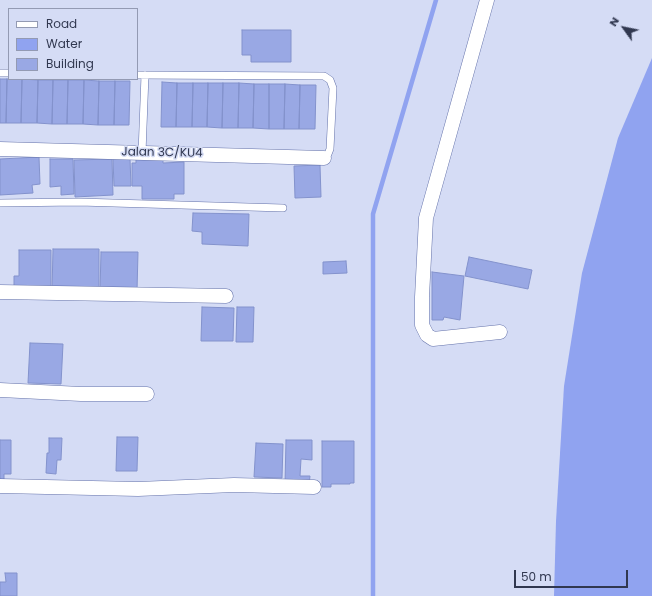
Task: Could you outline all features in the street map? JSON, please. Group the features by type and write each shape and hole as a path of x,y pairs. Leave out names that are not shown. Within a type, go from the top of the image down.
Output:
{"street":[{"path":"487,0 426,218 422,325 427,335 433,339 500,332"},
{"name":"Jalan 3C/KU4","path":"0,149 324,158"},
{"path":"0,292 226,296"},
{"path":"0,390 81,394 148,394"},
{"path":"0,486 138,489 234,485 314,488"}],"lane":[{"path":"138,75 324,76 330,80 333,88 330,149 324,158"},
{"path":"142,153 145,75"},
{"path":"0,203 79,202 283,208"}],"water":[{"path":"652,58 652,596 554,596 556,521 564,386 582,273 618,138"}],"building":[{"path":"242,30 291,30 291,62 251,62 251,55 242,55"},
{"path":"0,79 7,79 6,123 0,123"},
{"path":"7,79 22,80 21,123 6,123"},
{"path":"22,80 38,80 37,123 21,123"},
{"path":"38,80 53,80 52,124 37,123"},
{"path":"53,80 68,80 67,124 52,124"},
{"path":"68,80 84,80 83,124 67,124"},
{"path":"84,80 99,81 98,125 83,124"},
{"path":"99,81 115,81 114,125 98,125"},
{"path":"115,81 130,81 129,125 114,125"},
{"path":"162,82 177,83 176,127 161,127"},
{"path":"177,83 193,83 192,127 176,127"},
{"path":"193,83 208,83 207,127 192,127"},
{"path":"208,83 223,83 222,128 207,127"},
{"path":"223,83 239,83 238,128 222,128"},
{"path":"239,83 254,84 253,128 238,128"},
{"path":"254,84 269,84 269,129 253,128"},
{"path":"269,84 285,84 284,129 269,129"},
{"path":"285,84 300,85 299,129 284,129"},
{"path":"300,85 316,85 315,129 299,129"},
{"path":"39,157 40,184 32,185 33,193 0,195 0,159"},
{"path":"163,157 163,163 184,162 184,194 174,194 174,199 142,199 142,186 132,186 132,163 136,163 136,158"},
{"path":"50,159 73,159 74,194 61,195 61,186 50,187"},
{"path":"112,159 113,195 75,197 74,160"},
{"path":"113,159 130,159 131,186 114,186"},
{"path":"320,165 321,197 295,198 294,166"},
{"path":"193,213 249,214 248,246 202,244 202,232 192,231"},
{"path":"53,249 99,249 99,291 52,291"},
{"path":"19,250 51,250 51,290 14,290 14,276 19,276"},
{"path":"101,252 138,252 137,291 100,291"},
{"path":"469,257 532,270 528,289 465,276"},
{"path":"346,261 347,273 323,274 323,262"},
{"path":"432,272 464,276 460,320 444,317 443,320 432,320"},
{"path":"202,307 234,308 233,341 201,341"},
{"path":"237,307 254,307 253,342 236,342"},
{"path":"30,343 63,344 61,384 28,383"},
{"path":"117,437 138,437 137,471 116,471"},
{"path":"49,438 62,438 61,460 57,460 56,474 46,473 47,453 49,453"},
{"path":"0,440 11,440 11,474 4,474 4,481 0,481"},
{"path":"286,440 312,440 312,460 301,459 300,476 310,476 309,485 285,484"},
{"path":"322,441 354,441 354,483 331,484 331,487 322,487"},
{"path":"256,443 283,444 282,478 254,477"},
{"path":"5,573 17,573 17,596 0,596 0,582 6,582"}],"waterway":[{"path":"373,596 373,214 436,0"}]}
